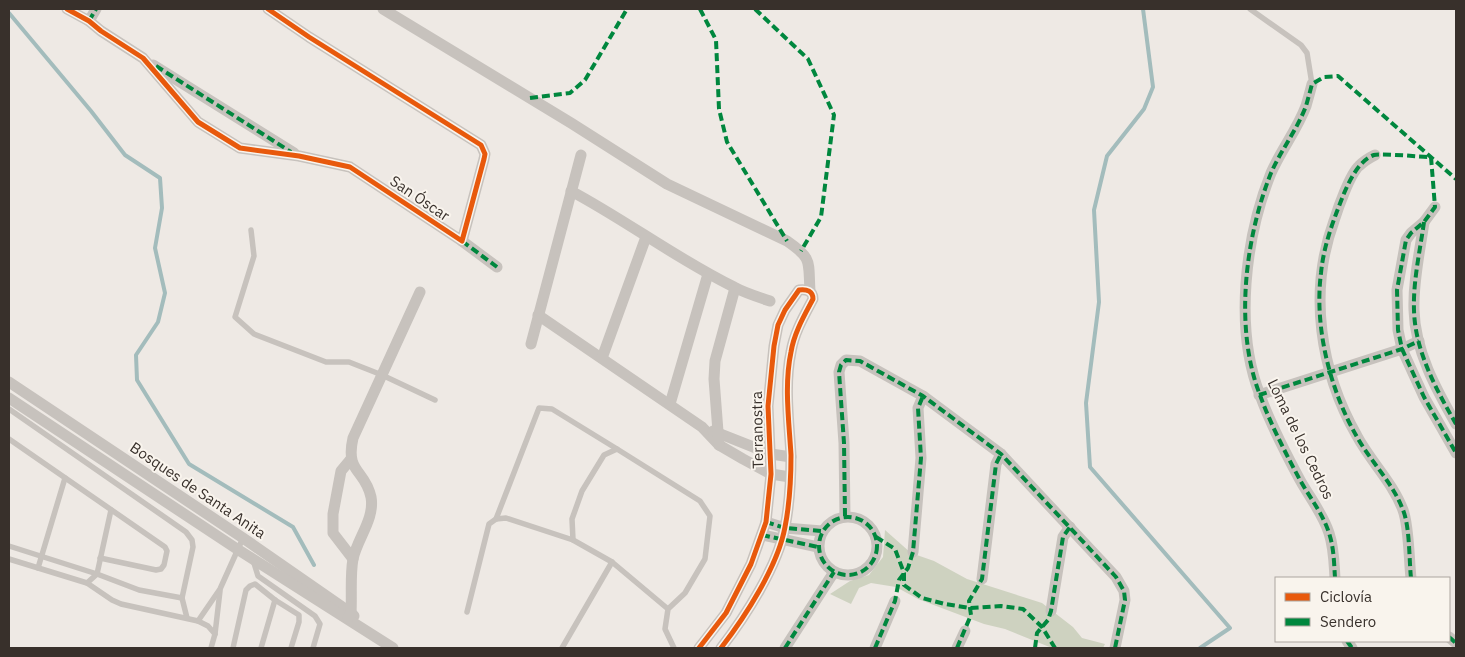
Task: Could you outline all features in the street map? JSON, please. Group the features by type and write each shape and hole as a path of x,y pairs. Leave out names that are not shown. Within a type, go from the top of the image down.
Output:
{"street":[{"name":"San Óscar","path":"67,9 89,21 101,31 299,156"},
{"path":"89,21 96,9"},
{"name":"San Óscar","path":"268,9 309,38 481,145 485,154 462,241"},
{"path":"383,9 572,123 667,184 787,241 808,258 810,291"},
{"name":"San Óscar","path":"143,58 198,122 240,148 299,156 350,167 462,241 497,267"},
{"name":"Loma de los Cedros","path":"1312,84 1306,106 1272,173 1256,220 1247,270 1245,314 1251,367 1259,395 1300,480 1330,534 1333,550 1334,577"},
{"path":"531,344 581,155"},
{"path":"1374,155 1358,167 1340,203 1327,240 1321,272 1319,307 1330,372 1341,406 1358,438 1395,493 1404,512 1411,577"},
{"path":"571,191 708,274 736,288 770,301"},
{"path":"1435,207 1424,222 1406,240 1396,290 1398,330 1402,349 1424,397 1456,453"},
{"path":"1424,222 1413,308 1415,327 1426,365 1456,424"},
{"path":"602,358 646,237"},
{"path":"670,404 708,274"},
{"path":"720,439 714,361 736,288"},
{"name":"Terranostra","path":"699,648 726,613 752,564 762,535 766,522 771,474 768,406 770,374 778,325 785,310 800,290 810,291 813,299 797,329 791,352 788,378 791,457 785,528 769,572 740,624 721,648"},
{"path":"349,616 353,559 370,515 371,499 365,481 354,469 351,459 353,438 420,292"},
{"path":"538,315 771,474 790,477"},
{"path":"1259,395 1402,349 1419,341"},
{"path":"845,516 844,443 839,372 841,365 846,360 860,361 923,396 1001,454 1070,527 1116,577 1124,591 1125,600 1114,648"},
{"name":"Bosques de Santa Anita","path":"9,382 243,538 349,616 363,630 393,648"},
{"path":"913,552 921,458 918,408 923,396"},
{"name":"Bosques de Santa Anita","path":"9,398 69,444 253,559 349,616"},
{"path":"69,444 80,430"},
{"path":"720,439 771,454 791,457"},
{"path":"982,580 996,464 1001,454"},
{"path":"351,459 340,471 333,514 333,533 353,559"},
{"path":"845,516 853,517 868,524 876,537 877,548 874,560 856,574 845,575 834,572 823,561 818,547 822,531 832,521 845,516"},
{"path":"766,522 785,528 822,531"},
{"path":"1051,611 1063,537 1070,527"},
{"path":"762,535 818,547"},
{"path":"785,648 834,572"},
{"path":"875,648 895,601"},
{"path":"957,648 964,631"}],"lane":[{"path":"1250,9 1301,45 1307,53 1312,84"},
{"path":"251,230 254,256 235,317 254,334 326,362 349,362 435,400"},
{"path":"496,519 539,408 552,409 700,501 710,516 705,559 685,593 668,609 665,629 674,648"},
{"path":"9,409 69,444 186,532 192,540 193,547 182,598 187,618"},
{"path":"9,439 164,547 167,551 164,565 161,569 156,570 100,558"},
{"path":"572,540 572,519 582,491 604,455 617,449"},
{"path":"38,568 65,478"},
{"path":"87,583 97,574 111,510"},
{"path":"467,612 489,524 496,519 506,518 572,540 612,562 668,609"},
{"path":"198,621 220,589 243,538"},
{"path":"9,546 97,574 139,590 182,598"},
{"path":"9,559 87,583 121,604 198,621 208,626 215,634"},
{"path":"253,559 258,576 315,616 320,624 313,648"},
{"path":"562,648 612,562"},
{"path":"233,648 246,590 255,584 275,600 296,612 300,618 291,648"},
{"path":"211,648 215,634 220,589"},
{"path":"261,648 275,600"}],"green space":[{"path":"885,530 911,553 934,561 967,579 1042,603 1073,627 1082,638 1105,644 1103,648 1052,648 1005,629 984,624 918,599 896,587 871,583 859,588 851,604 830,594 850,581 869,575 883,557"}],"waterway":[{"path":"1143,9 1153,87 1144,109 1107,156 1094,210 1099,302 1086,403 1090,467 1230,628 1200,648"},
{"path":"9,13 91,111 125,155 160,178 162,208 155,248 165,293 158,322 136,355 137,380 189,464 293,527 314,565"}],"marked path":[{"path":"89,21 96,9"},
{"path":"530,98 570,93 585,80 627,9"},
{"path":"700,9 716,40 719,109 727,142 787,241"},
{"path":"755,9 808,59 834,115 821,217 801,251"},
{"path":"156,66 291,152"},
{"path":"1335,577 1334,556 1329,533 1320,513 1278,438 1264,406 1252,369 1247,342 1246,284 1249,254 1262,198 1271,173 1306,106 1312,84 1324,77 1338,76 1456,179"},
{"path":"1411,577 1408,534 1403,510 1394,491 1347,419 1326,358 1320,315 1319,294 1322,265 1331,228 1350,180 1361,165 1374,155 1431,157 1435,207 1424,222 1406,240 1397,290 1398,330 1402,349 1424,397 1456,453"},
{"path":"1424,222 1415,288 1415,325 1422,355 1441,397 1456,424"},
{"path":"462,241 497,267"},
{"path":"1259,395 1402,349 1419,341"},
{"path":"845,516 844,443 839,372 841,365 846,360 860,361 923,396 1001,454 1116,577 1124,591 1125,600 1115,648"},
{"path":"875,648 895,601 899,580 908,568 913,552 921,458 918,408 923,396"},
{"path":"957,648 971,615 969,601 982,579 996,464 1001,454"},
{"path":"842,517 854,517 869,525 877,540 877,546 877,552 869,567 854,575 842,575 827,567 819,552 819,540 827,525 842,517"},
{"path":"766,522 785,528 822,531"},
{"path":"1035,648 1037,633 1048,620 1051,611 1063,537 1070,527"},
{"path":"762,535 818,547"},
{"path":"876,537 895,549 904,573 904,585 922,598 970,608 1001,606 1023,609 1042,627 1055,648"},
{"path":"785,648 834,572"},
{"path":"1450,638 1456,643"},
{"path":"1348,642 1352,648"}],"cycle path":[{"path":"67,9 89,21 143,58 198,122 240,148 299,156 350,167 462,241 485,154 481,145 309,37 268,9"},
{"path":"699,648 726,613 751,564 766,522 771,474 768,406 774,346 778,325 785,310 799,290 807,290 811,292 813,299 797,331 792,345 789,365 788,403 791,463 789,501 785,527 768,574 740,622 721,648"}]}
